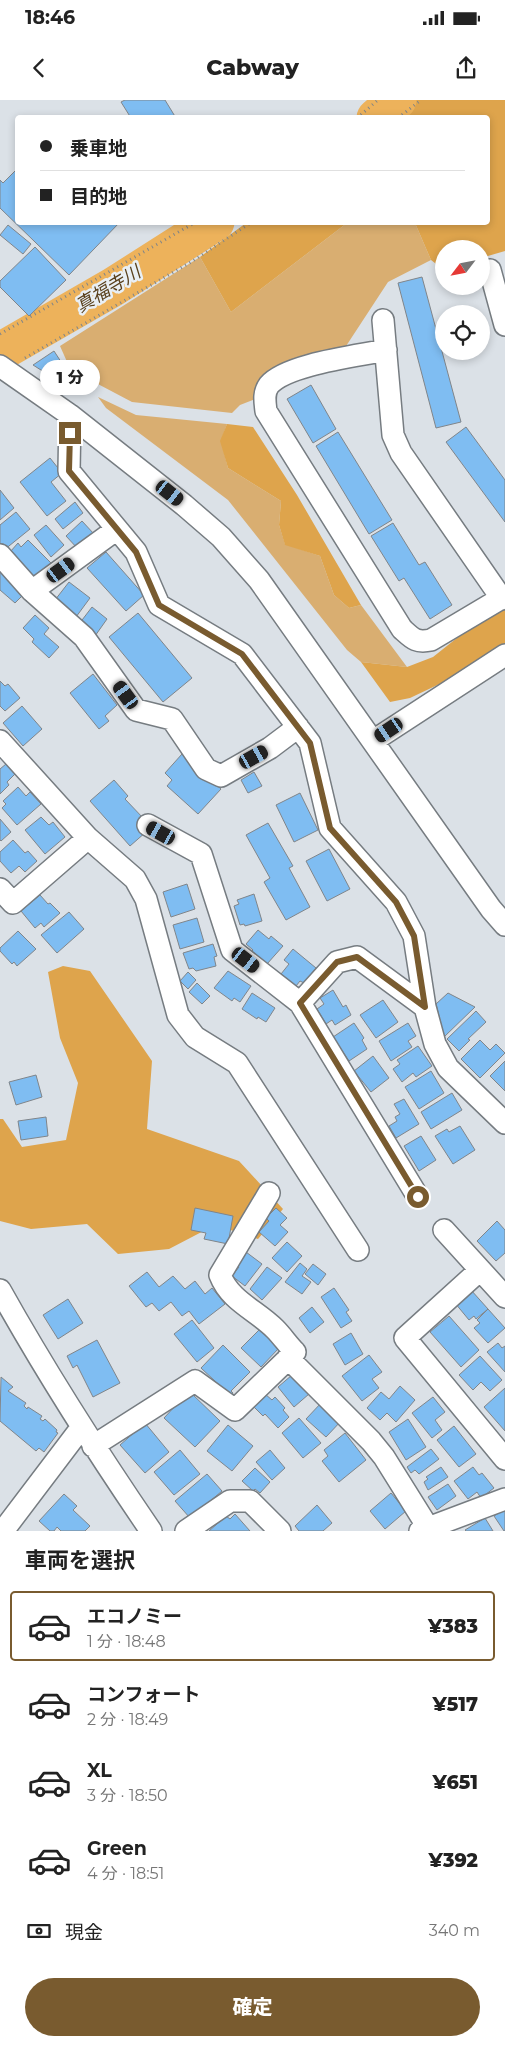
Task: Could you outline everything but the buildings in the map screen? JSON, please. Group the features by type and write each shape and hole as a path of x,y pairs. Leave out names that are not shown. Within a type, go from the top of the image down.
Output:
{"street":[{"path":"490,270 505,325"},
{"path":"383,320 386,350 393,434 401,453 503,598 431,640 420,642 402,629 266,411 264,397 269,385 293,369 386,350"},
{"path":"2,367 70,415 184,504 221,538 259,580 491,909 505,925"},
{"path":"70,415 69,471 136,552 159,605 242,654 310,743 330,828 396,902 414,936 425,1007 435,1044 448,1068 505,1124"},
{"path":"32,591 117,529"},
{"path":"0,556 32,591 84,637 136,710 172,719 206,769 221,776 270,748 298,726"},
{"path":"373,741 505,655"},
{"path":"0,741 88,838 135,879 146,899 178,1015 195,1037 237,1063 358,1250"},
{"path":"148,825 201,854 232,950 300,1003 418,1197"},
{"path":"0,889 13,903 88,838"},
{"path":"300,1003 337,962 357,957 425,1007"},
{"path":"93,1446 194,1381 235,1410 295,1352 274,1328 233,1296 224,1285 220,1275 269,1193"},
{"path":"444,1230 505,1297"},
{"path":"480,1270 405,1338 505,1459"},
{"path":"0,1290 32,1348 81,1428 151,1531"},
{"path":"288,1358 371,1441 384,1457 425,1530 505,1499"},
{"path":"8,1528 81,1428"},
{"path":"186,1531 230,1501 250,1501 280,1531"}],"path":[{"path":"360,115 378,100"},
{"path":"402,115 421,100"},
{"path":"0,334 191,225"},
{"path":"2,367 191,262 247,225"}],"shaded area":[{"path":"410,100 505,100 505,251 490,255 490,240 435,240 435,263 431,260 416,225 490,225 490,115 390,115"},
{"path":"243,225 344,225 231,312 200,257"},
{"path":"344,225 416,225 431,260 388,282 333,366 304,371 273,392 240,405 232,413 132,402 96,383 71,393 59,383 72,373 60,346 200,257 231,312"},
{"path":"98,397 136,415 227,424 221,441 228,468 281,501 279,525 285,544 320,556 334,595 349,608 361,605 407,667 361,662 347,650 228,500 106,408"},
{"path":"227,424 253,427 297,495 361,605 349,608 334,595 320,556 285,545 279,525 281,501 228,468 220,441"},
{"path":"505,607 505,653 410,698 390,702 361,662 407,667 433,657 467,630"},
{"path":"63,966 90,971 152,1061 147,1129 239,1161 283,1209 258,1239 215,1225 169,1249 118,1254 87,1224 31,1229 0,1221 0,1119 3,1119 22,1147 66,1140 78,1083 60,1038 48,972"}],"waterway":[{"name":"真福寺川","path":"380,115 397,100"},
{"name":"真福寺川","path":"0,352 113,287 210,225"}],"route":[{"path":"70,433 69,471 136,552 159,605 242,654 298,726 310,743 330,828 396,902 414,936 425,1007 357,957 337,962 300,1003 418,1197"}]}
